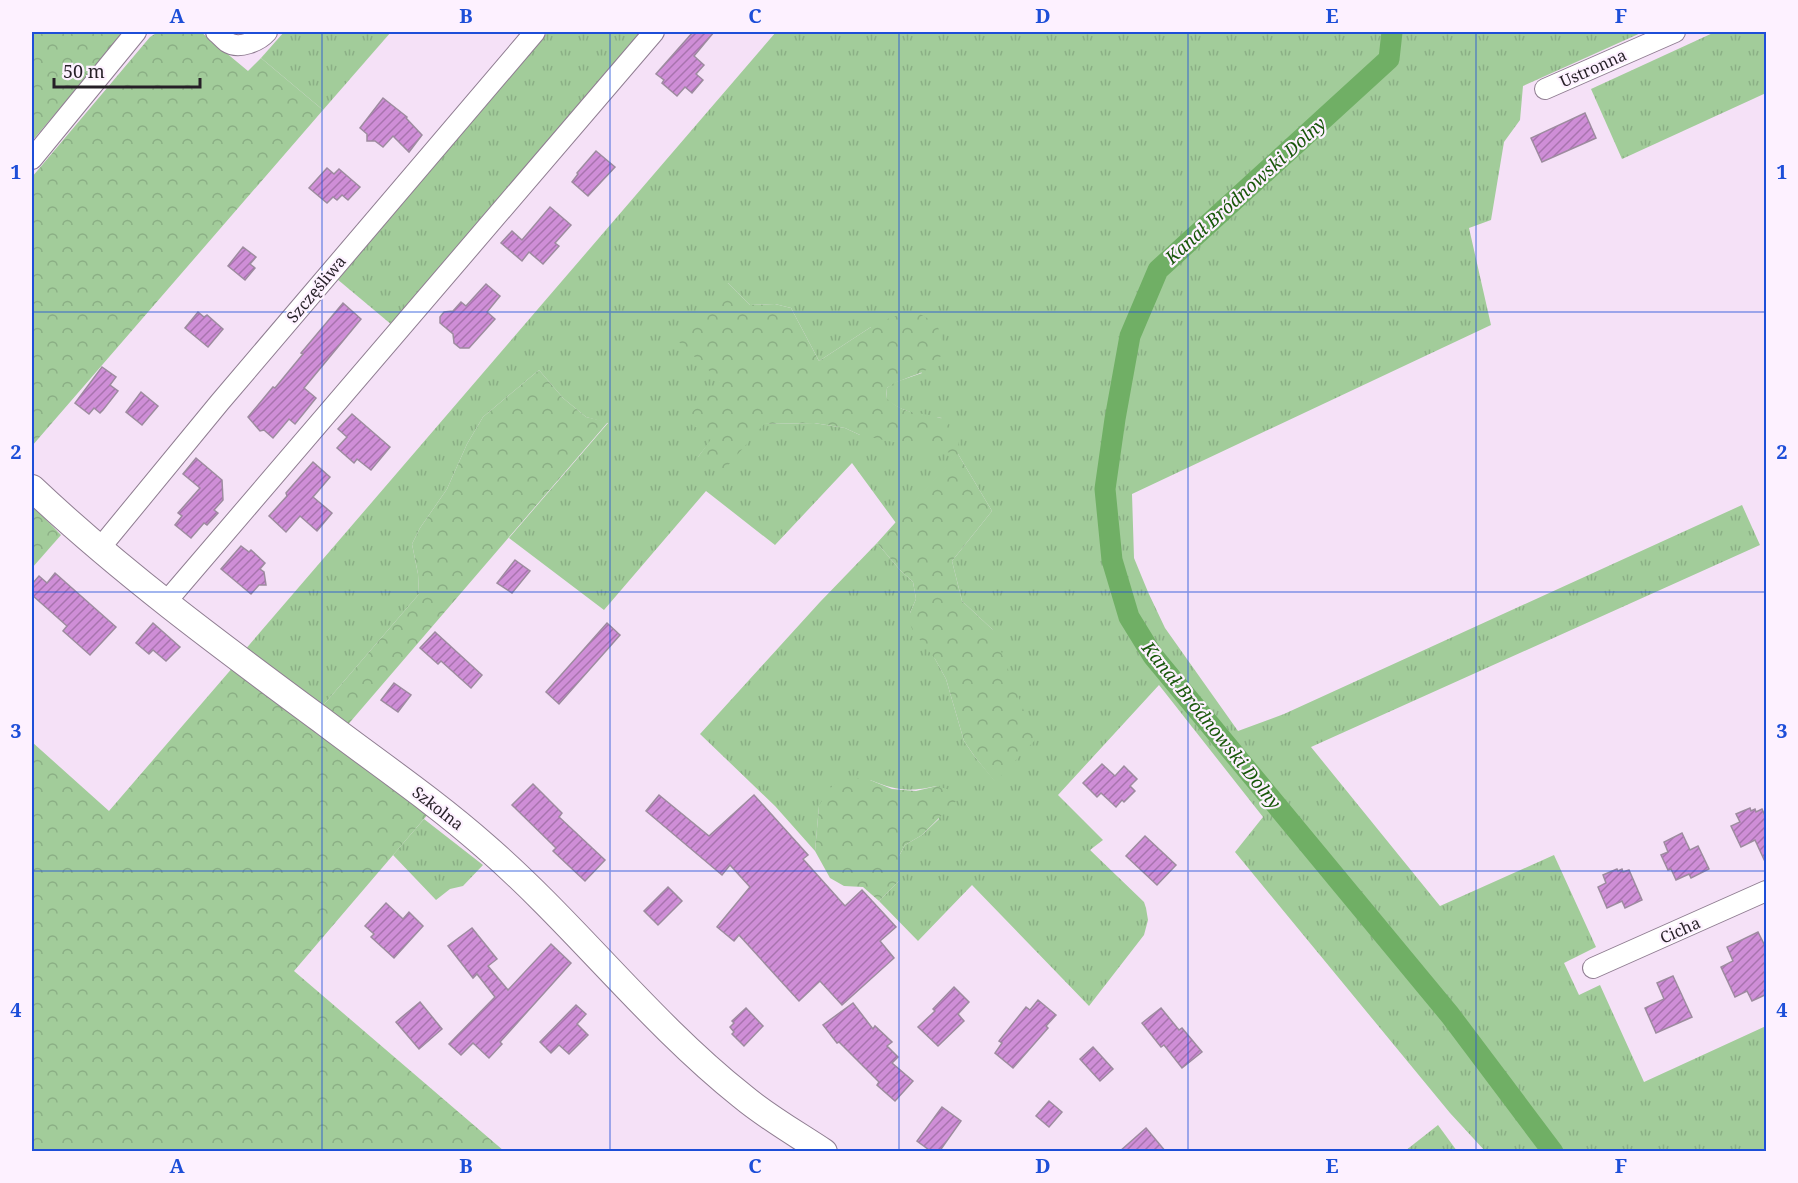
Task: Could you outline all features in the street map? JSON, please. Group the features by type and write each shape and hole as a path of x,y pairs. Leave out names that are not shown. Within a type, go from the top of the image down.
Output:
{"street":[{"path":"32,159 136,32"},
{"path":"216,32 228,43 237,44 259,40 267,32"},
{"name":"Szczęśliwa","path":"100,548 220,402 535,32"},
{"path":"166,602 654,32"},
{"name":"Ustronna","path":"1545,89 1675,32"},
{"name":"Szkolna","path":"32,488 166,602 440,808 524,880 680,1041 742,1097 824,1152"},
{"name":"Cicha","path":"1593,968 1767,891"}],"green space":[{"path":"32,32 125,32 32,141"},
{"path":"158,32 201,32 248,71 261,58 323,110 32,446 32,177 150,37"},
{"path":"284,32 391,32 323,110 261,58"},
{"path":"548,32 644,32 392,325 337,279"},
{"path":"776,32 1643,32 1523,86 1520,120 1504,142 1491,220 1469,228 1491,325 1132,494 1134,558 1165,628 1238,731 1284,714 1742,505 1760,545 1311,747 1440,906 1554,855 1596,947 1564,963 1579,995 1600,985 1644,1082 1766,1026 1766,1151 1485,1151 1450,1113 1235,852 1263,817 1159,685 1058,795 1103,840 1090,850 1144,902 1148,920 1144,935 1089,1006 972,885 918,941 879,901 899,881 899,856 905,845 922,835 939,819 937,786 903,789 870,780 819,806 815,851 775,806 700,734 877,543 913,582 916,599 910,613 946,679 964,741 995,781 993,630 962,601 952,561 992,511 958,454 896,523 852,463 775,545 706,491 604,610 509,538 608,423 586,417 563,398 539,370 483,417 467,444 447,489 420,528 412,544 419,594 320,709 244,651","holes":["728,283 750,305 775,304 791,308 819,361 871,327 922,373 893,383 887,388 886,399 906,410 942,418 860,435 845,428 814,423 763,424 698,457 713,438"]},
{"path":"1715,32 1766,32 1766,93 1622,159 1591,89"},
{"path":"728,283 750,305 775,304 791,308 819,361 871,327 892,317 915,311 937,324 943,345 940,357 928,369 887,388 886,398 907,411 943,419 959,434 958,454 992,511 952,561 962,601 993,630 1035,740 995,782 964,741 946,679 910,624 910,613 916,599 913,582 877,543 957,454 860,435 845,428 814,423 764,424 724,470 698,457 712,438 685,420 720,381 679,342"},
{"path":"539,370 563,398 586,417 608,422 345,728 320,709 419,594 412,544 420,528 447,489 467,444 483,417"},
{"path":"32,505 61,535 32,568"},
{"path":"234,666 429,813 294,971 504,1151 32,1151 32,742 109,811"},
{"path":"847,777 870,780 892,789 916,791 937,786 953,791 958,799 922,835 905,845 899,856 899,881 879,901 863,887 844,886 830,878 815,851 819,806 827,791"},
{"path":"424,819 483,865 463,886 450,889 436,900 393,855"},
{"path":"1438,1125 1457,1151 1405,1151"}],"building":[{"path":"693,32 714,32 694,56 704,65 696,74 703,80 692,93 685,87 677,96 662,83 664,80 656,74"},
{"path":"383,98 407,117 422,135 409,152 393,136 383,147 375,141 367,141 367,134 360,128"},
{"path":"1585,113 1596,138 1542,162 1531,138"},
{"path":"596,151 615,167 588,196 572,182"},
{"path":"327,168 334,174 339,169 360,187 348,200 342,195 337,200 333,197 327,203 309,188"},
{"path":"550,207 571,225 555,243 559,246 543,264 529,252 522,261 501,243 512,231 522,240"},
{"path":"243,247 256,257 250,264 255,268 245,280 228,266"},
{"path":"486,284 500,296 487,312 495,319 469,348 460,348 454,343 453,334 440,323 440,317 444,312 453,311 461,302 466,306"},
{"path":"343,303 361,319 304,388 316,398 295,424 289,419 273,438 264,430 260,431 248,417 273,387 275,388"},
{"path":"198,312 204,317 207,315 223,329 208,347 185,328"},
{"path":"102,367 116,377 110,385 118,391 100,413 94,408 89,414 75,403"},
{"path":"141,392 158,406 142,425 126,412"},
{"path":"352,414 390,447 371,470 357,459 354,463 337,448 347,437 338,429"},
{"path":"196,458 222,480 223,500 214,510 218,513 207,525 204,523 191,538 175,525 182,516 178,513 200,488 183,474"},
{"path":"313,462 330,477 313,497 332,513 317,531 300,516 286,532 269,516"},
{"path":"241,546 249,552 251,550 265,563 260,569 264,572 266,585 259,585 251,594 221,569"},
{"path":"515,560 530,571 512,593 497,583"},
{"path":"55,573 116,627 90,655 63,631 67,626 32,595 32,584 39,576 47,583"},
{"path":"153,623 180,647 166,661 153,650 149,654 136,643"},
{"path":"607,623 620,635 559,704 546,692"},
{"path":"435,632 482,675 471,688 441,661 438,664 420,648"},
{"path":"394,683 411,695 398,712 381,700"},
{"path":"1102,764 1115,776 1124,766 1137,779 1130,786 1135,791 1116,807 1101,793 1097,797 1083,783"},
{"path":"533,784 562,813 559,817 605,860 585,881 553,851 556,848 512,805"},
{"path":"659,795 709,836 754,795 808,855 803,859 845,906 862,890 896,927 880,941 894,958 842,1005 820,981 799,1001 739,935 734,941 717,927 750,887 730,865 722,875 646,811"},
{"path":"1750,808 1751,811 1755,809 1756,812 1762,809 1767,820 1767,866 1755,840 1741,847 1731,826 1740,822 1736,814"},
{"path":"1682,833 1690,850 1698,846 1709,869 1691,878 1689,874 1676,880 1661,855 1668,852 1664,842"},
{"path":"1145,836 1176,865 1157,885 1126,856"},
{"path":"1617,869 1618,871 1622,869 1623,872 1629,870 1642,900 1625,908 1622,901 1607,908 1598,887 1606,883 1603,875"},
{"path":"668,887 682,901 658,925 644,911"},
{"path":"386,903 403,919 409,912 423,926 394,958 371,937 374,934 365,926"},
{"path":"472,928 497,959 488,966 508,990 551,944 571,963 500,1042 502,1044 489,1058 473,1043 461,1055 449,1044 495,997 477,974 473,978 448,946"},
{"path":"1758,932 1767,950 1767,994 1752,1001 1747,991 1735,997 1721,967 1733,961 1727,947"},
{"path":"1673,976 1692,1017 1656,1033 1645,1008 1664,999 1657,983"},
{"path":"954,987 969,1002 958,1014 964,1021 938,1046 918,1027 935,1011 933,1009"},
{"path":"1038,1000 1056,1015 1046,1026 1048,1028 1013,1068 995,1053 1002,1043 999,1041 1026,1007 1030,1010"},
{"path":"420,1002 442,1029 419,1049 396,1022"},
{"path":"853,1003 873,1029 875,1026 892,1042 887,1046 898,1057 892,1063 913,1081 895,1101 877,1085 879,1082 839,1042 837,1043 823,1025"},
{"path":"576,1005 586,1014 577,1024 588,1035 569,1054 559,1045 551,1053 540,1042"},
{"path":"746,1008 763,1026 744,1046 732,1034 734,1032 730,1027 734,1023 732,1021"},
{"path":"1161,1008 1179,1030 1182,1028 1202,1052 1182,1068 1164,1045 1161,1047 1142,1023"},
{"path":"1093,1047 1113,1069 1100,1081 1080,1059"},
{"path":"1049,1101 1062,1112 1049,1127 1036,1116"},
{"path":"942,1107 961,1121 939,1152 932,1152 917,1141"},
{"path":"1146,1128 1166,1152 1119,1152"}],"waterway":[{"name":"Kanał Bródnowski Dolny","path":"1392,32 1389,59 1158,270 1130,336 1115,419 1105,489 1112,560 1129,617 1153,656 1450,1015 1553,1152"}]}
